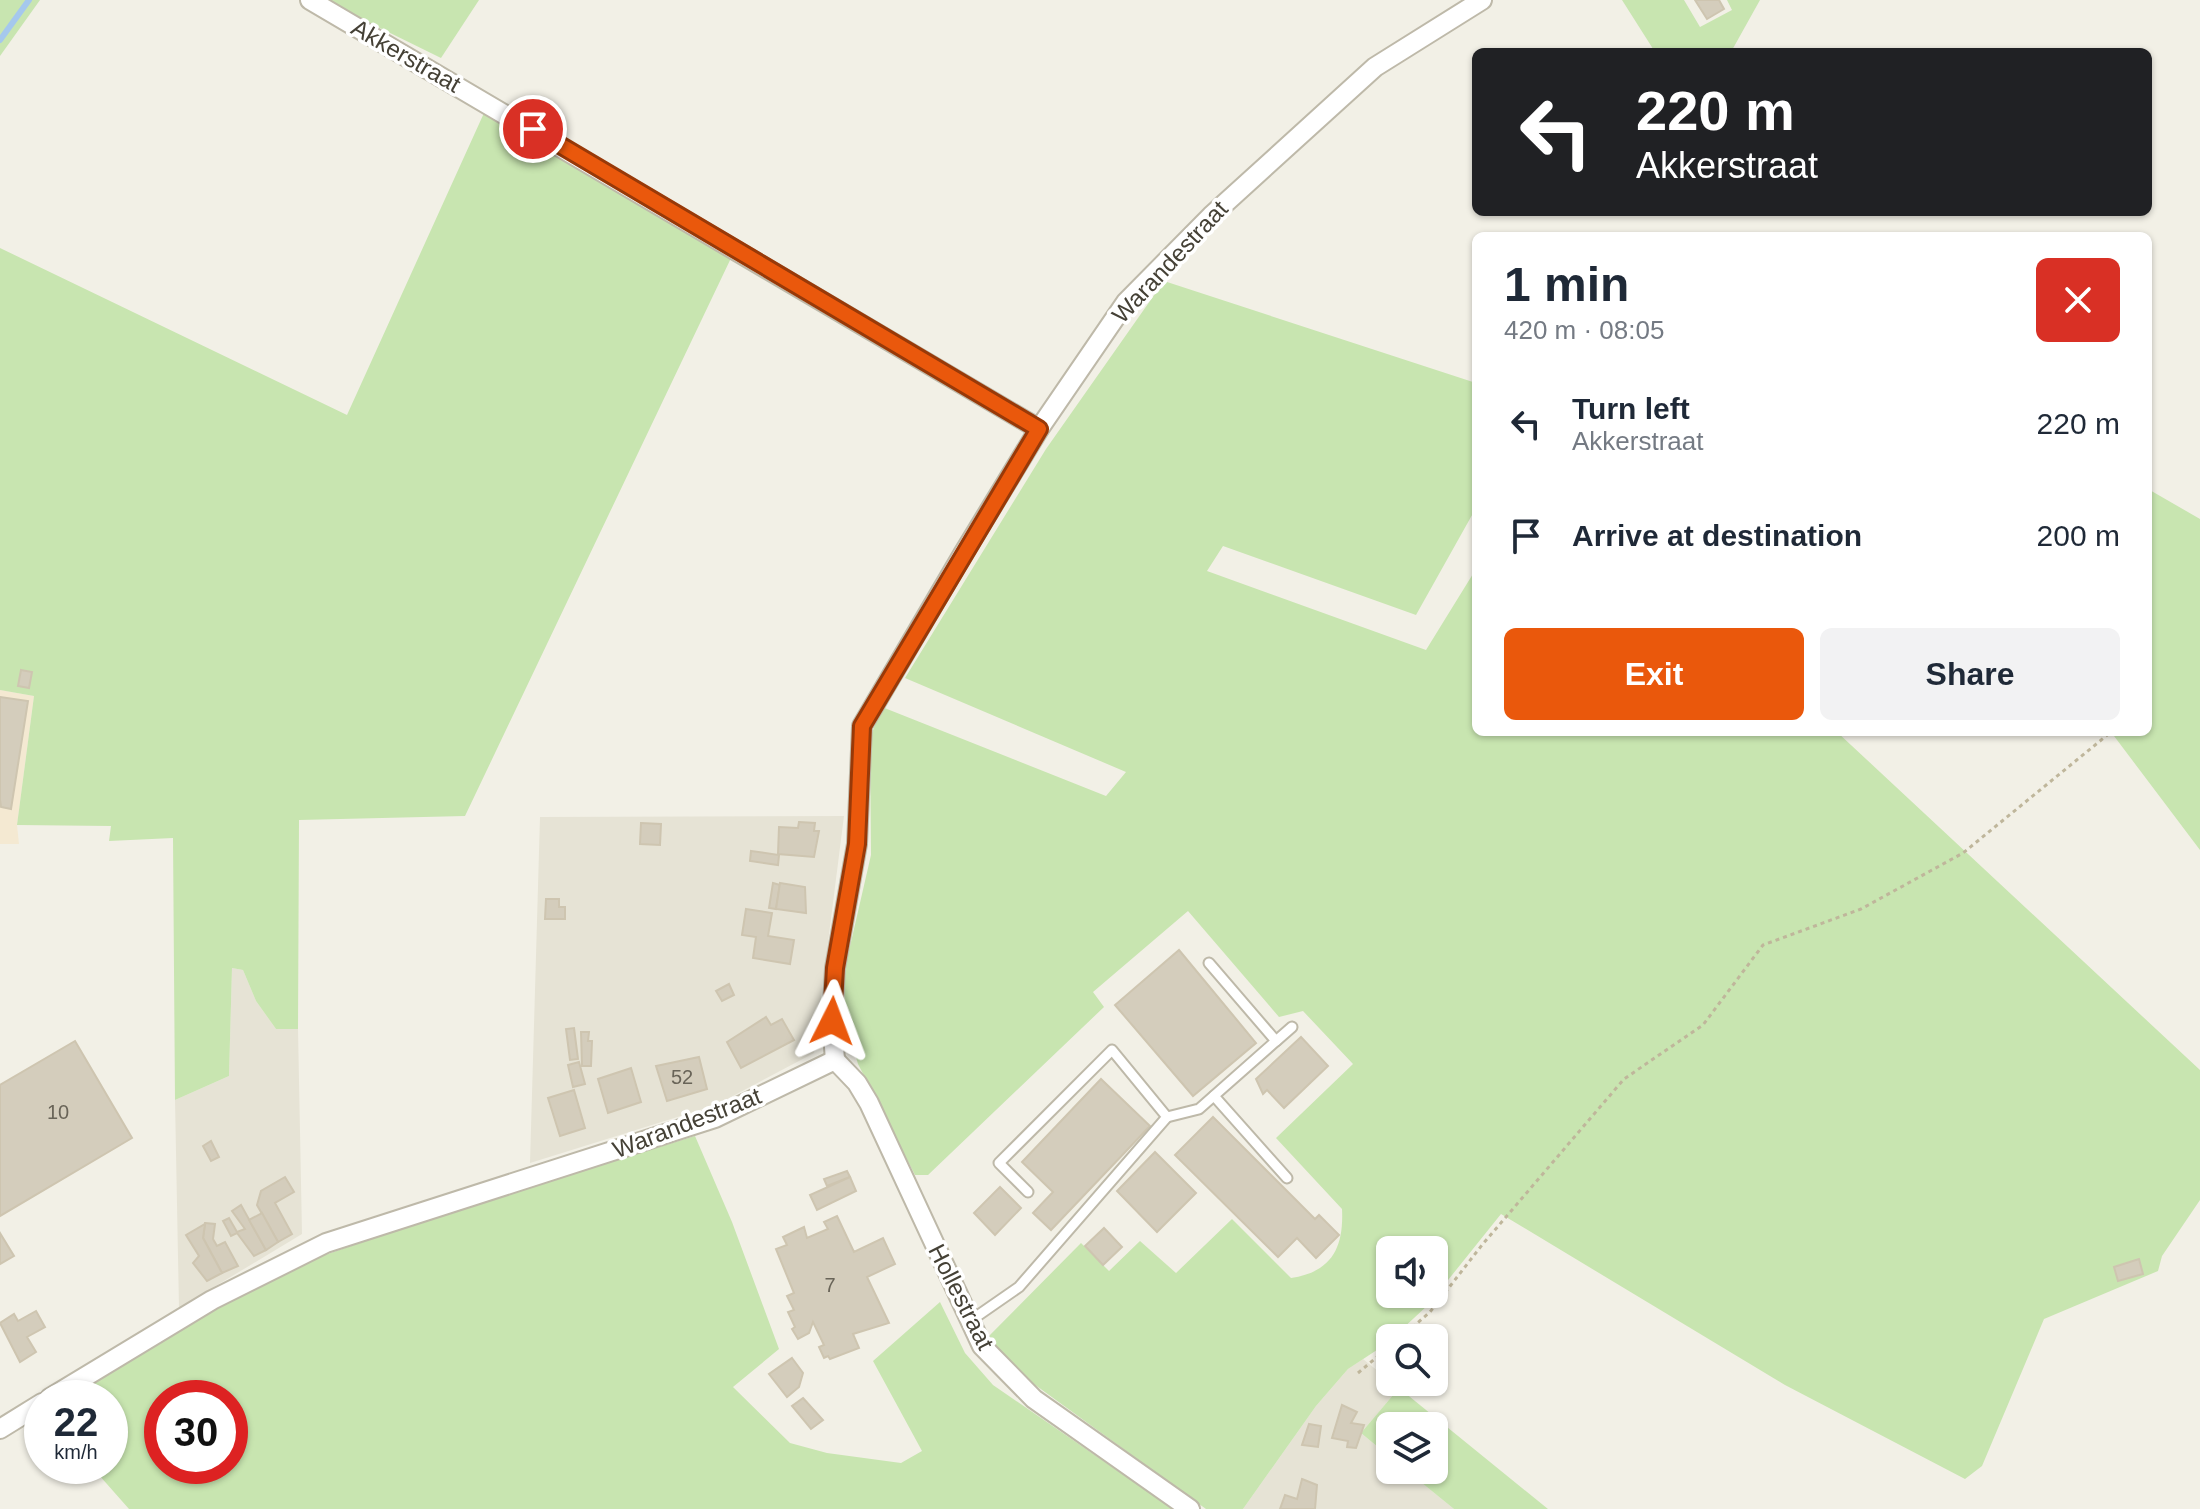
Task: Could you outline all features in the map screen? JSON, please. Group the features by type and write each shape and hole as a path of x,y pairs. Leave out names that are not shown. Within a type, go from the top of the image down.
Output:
{"street":[{"name":"Akkerstraat","path":"310,0 1039,429"},
{"name":"Warandestraat","path":"80,1380 212,1300 326,1243 715,1118 835,1060 832,1021 835,968 857,844 862,726 1039,429 1126,302 1211,216 1375,67 1482,0"},
{"name":"Hollestraat","path":"835,1060 857,1083 869,1103 982,1346 1017,1385 1190,1509"},
{"path":"0,1429 24,1414"}],"lane":[{"path":"1209,963 1276,1041"},
{"path":"970,1321 1019,1287 1167,1117 1199,1109 1292,1027"},
{"path":"1028,1192 999,1163 1112,1050 1167,1117"},
{"path":"1214,1096 1287,1178"}],"path":[{"path":"1416,1324 1430,1312 1482,1245 1624,1079 1703,1025 1763,945 1861,909 1963,853 2106,736"},
{"path":"1358,1373 1376,1358"}],"shaded area":[{"path":"0,690 34,696 17,825 19,844 0,844"},
{"path":"844,816 814,1053 716,1105 530,1163 540,817"},
{"path":"232,968 243,970 256,1001 276,1029 298,1029 302,1234 179,1308 175,1100 229,1076"},
{"path":"1363,1359 1376,1369 1376,1396 1392,1396 1361,1433 1376,1445 1376,1484 1423,1484 1454,1509 1243,1509 1316,1406 1348,1369"}],"green space":[{"path":"0,0 40,0 0,56"},
{"path":"323,0 479,0 441,58"},
{"path":"1622,0 1684,0 1700,27 1732,10 1727,0 1760,0 1733,48 1652,48"},
{"path":"484,113 732,256 465,816 299,820 298,1029 276,1029 256,1001 243,970 232,968 229,1076 175,1100 173,838 109,841 111,826 17,825 34,696 0,690 0,248 347,415"},
{"path":"1164,281 1472,382 1472,515 1416,615 1223,546 1207,571 1426,650 1472,575 1472,736 1841,736 2200,1070 2200,1200 2162,1256 2158,1271 2044,1319 1982,1466 1965,1479 1785,1385 1501,1214 1448,1280 1448,1236 1376,1236 1376,1308 1425,1308 1408,1324 1376,1324 1376,1351 1348,1369 1316,1406 1243,1509 1206,1509 1012,1368 988,1337 1081,1243 1109,1271 1140,1241 1176,1273 1232,1219 1291,1278 1305,1275 1325,1264 1337,1247 1342,1209 1276,1138 1353,1064 1303,1011 1279,1017 1188,911 1093,992 1104,1007 928,1175 915,1175 858,1064 844,1016 845,968 871,855 870,738 882,707 1106,796 1126,772 905,678 1046,449"},
{"path":"2152,491 2200,519 2200,850 2114,736 2152,736"},
{"path":"695,1136 732,1222 779,1349 733,1387 790,1443 827,1453 901,1463 922,1451 873,1361 940,1302 965,1353 993,1385 1173,1509 129,1509 107,1484 128,1484 128,1380 99,1380 214,1309 302,1263 457,1209"},
{"path":"1392,1396 1409,1396 1429,1412 1379,1412"},
{"path":"1376,1415 1376,1445 1361,1433"},
{"path":"1448,1428 1548,1509 1454,1509 1423,1484 1448,1484"}],"building":[{"path":"1695,0 1719,0 1724,9 1707,19"},
{"path":"21,670 32,672 29,688 18,686"},
{"path":"0,697 28,701 11,809 1,807 0,800"},
{"path":"799,822 815,823 814,831 819,831 814,857 778,854 779,827 798,828"},
{"path":"641,823 661,824 660,845 640,844"},
{"path":"751,851 779,855 778,865 750,861"},
{"path":"773,883 780,885 776,909 769,908"},
{"path":"780,883 805,887 806,913 776,909"},
{"path":"546,899 559,899 559,907 565,907 565,919 545,919"},
{"path":"746,909 772,913 768,936 794,940 790,964 753,958 756,937 742,935"},
{"path":"1179,950 1256,1043 1193,1096 1115,1005"},
{"path":"729,984 734,995 722,1001 716,991"},
{"path":"766,1017 771,1025 782,1019 794,1040 741,1068 727,1042"},
{"path":"574,1028 578,1059 570,1060 566,1029"},
{"path":"581,1032 589,1032 588,1041 592,1041 591,1066 582,1066"},
{"path":"1301,1037 1328,1066 1284,1108 1267,1090 1263,1094 1256,1079"},
{"path":"75,1041 132,1138 0,1216 0,1085"},
{"path":"699,1057 707,1089 667,1101 656,1066"},
{"path":"579,1062 585,1084 573,1087 568,1065"},
{"path":"631,1068 641,1102 608,1113 598,1079"},
{"path":"1101,1079 1150,1126 1051,1230 1033,1213 1053,1192 1022,1162"},
{"path":"574,1090 585,1128 560,1136 548,1098"},
{"path":"1213,1117 1315,1219 1319,1215 1339,1235 1316,1258 1297,1238 1278,1257 1175,1155"},
{"path":"211,1141 219,1157 211,1161 203,1146"},
{"path":"1155,1152 1196,1193 1157,1232 1117,1191"},
{"path":"847,1171 850,1177 827,1186 824,1179"},
{"path":"285,1177 294,1192 275,1203 292,1234 278,1242 257,1205 261,1191"},
{"path":"850,1177 856,1191 817,1210 810,1195"},
{"path":"1000,1187 1021,1208 995,1235 974,1213"},
{"path":"241,1205 266,1250 254,1256 237,1233 231,1236 223,1221 229,1218 237,1232 245,1229 232,1211"},
{"path":"262,1213 278,1242 266,1250 249,1220"},
{"path":"837,1216 854,1252 883,1238 895,1264 867,1277 889,1323 853,1334 859,1348 830,1359 828,1356 824,1358 819,1347 824,1345 813,1322 809,1333 798,1339 792,1329 795,1327 788,1312 794,1310 787,1296 794,1293 776,1249 787,1245 783,1237 804,1227 807,1238 828,1229 824,1222"},
{"path":"205,1223 215,1224 213,1239 217,1246 225,1242 238,1266 222,1273 203,1238"},
{"path":"205,1224 203,1238 222,1273 207,1281 193,1263 199,1256 186,1235"},
{"path":"1104,1228 1122,1247 1103,1265 1085,1246"},
{"path":"0,1233 14,1256 0,1264"},
{"path":"2139,1259 2143,1274 2118,1281 2114,1267"},
{"path":"36,1311 45,1327 27,1337 36,1352 20,1362 0,1323 14,1314 18,1321"},
{"path":"792,1358 803,1373 799,1387 787,1397 769,1374"},
{"path":"803,1398 823,1420 811,1429 792,1406"},
{"path":"1342,1405 1357,1412 1351,1423 1364,1425 1356,1448 1347,1447 1348,1441 1332,1438"},
{"path":"1309,1424 1321,1426 1318,1447 1302,1445"},
{"path":"1302,1479 1317,1485 1315,1509 1280,1509 1285,1495 1297,1499"}],"waterway":[{"path":"0,40 29,0"}],"route":[{"path":"533,129 1039,429 874,701 862,726 857,844 835,968 832,1021"}]}
